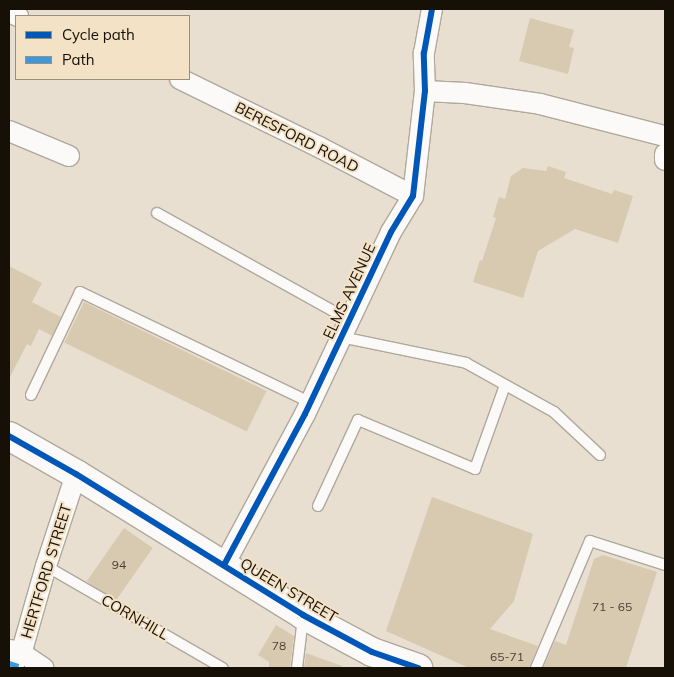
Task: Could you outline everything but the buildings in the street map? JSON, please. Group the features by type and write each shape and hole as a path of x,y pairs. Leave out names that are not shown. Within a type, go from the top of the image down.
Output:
{"street":[{"name":"ELMS AVENUE","path":"224,565 310,402 391,232 413,196 425,91 424,53 427,10"},
{"name":"BERESFORD ROAD","path":"182,80 319,147 413,196"},
{"path":"425,91 465,93 540,104 592,119 665,136"},
{"path":"9,131 69,156"},
{"path":"665,154 665,160"},
{"name":"QUEEN STREET","path":"9,436 76,474 303,614 372,652 418,668"},
{"name":"HERTFORD STREET","path":"15,657 76,474"},
{"path":"15,657 43,668"}],"lane":[{"path":"157,213 345,329 466,363 554,412 600,455"},
{"path":"31,395 80,292 310,402"},
{"path":"318,506 358,420 476,469 505,385"},
{"path":"536,668 590,541 665,565"},
{"name":"CORNHILL","path":"46,566 223,668"},
{"path":"297,668 303,614"}],"marked path":[{"path":"9,663 24,668"}],"cycle path":[{"path":"224,565 305,414 391,232 413,196 425,91 424,53 432,9"},
{"path":"9,436 76,474 303,615 372,652 418,668"}]}
